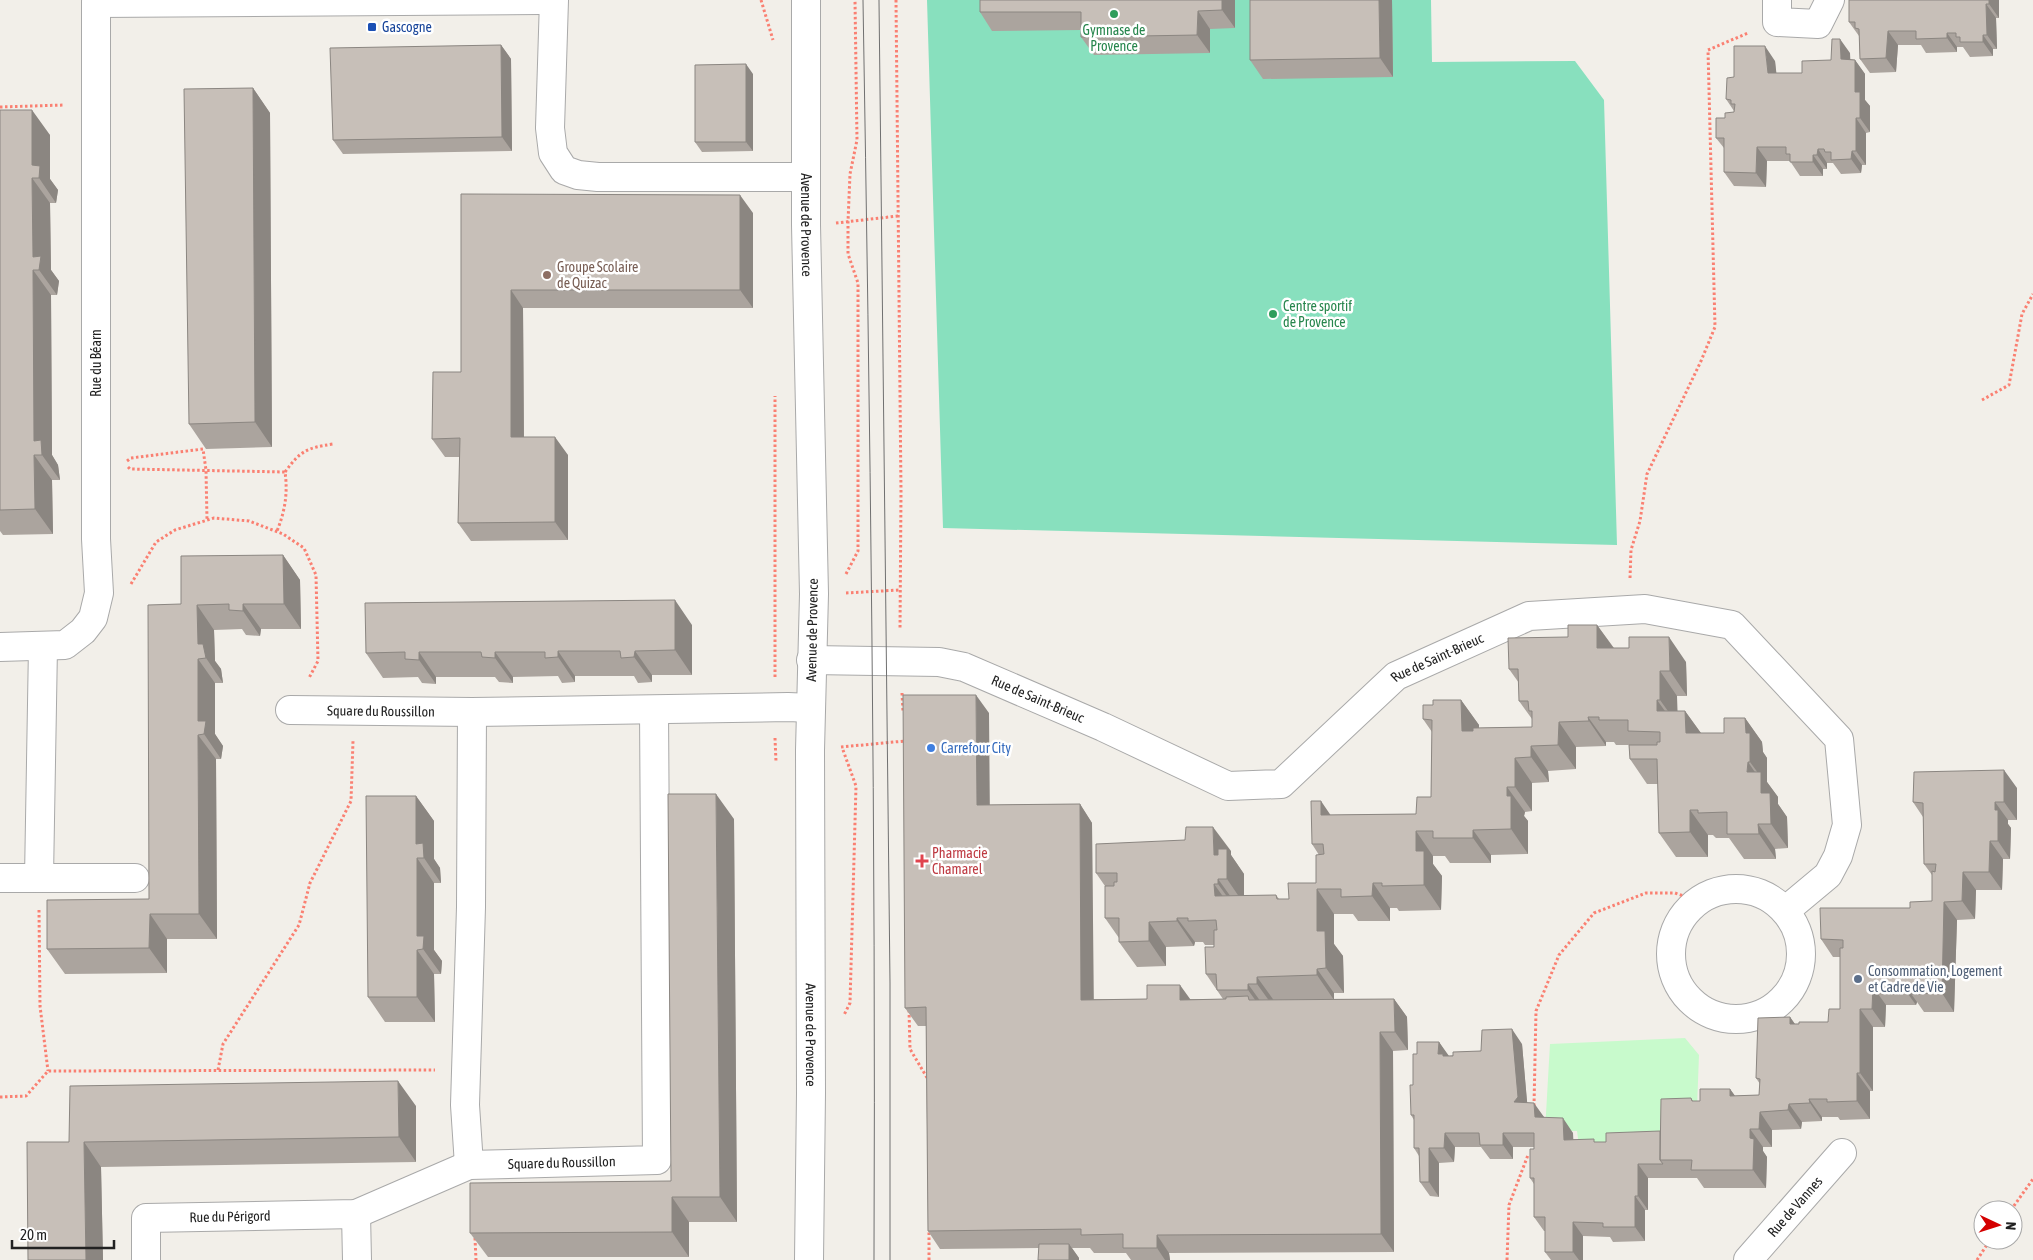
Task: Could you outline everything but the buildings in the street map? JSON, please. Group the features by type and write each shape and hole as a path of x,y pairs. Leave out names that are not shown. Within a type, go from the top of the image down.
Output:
{"street":[{"path":"95,2 542,0"},
{"path":"554,0 550,128 553,152 564,170 578,175 598,177 806,177"},
{"name":"Avenue de Provence","path":"806,0 806,177 814,594 811,660 809,1260"},
{"path":"1777,11 1818,24 1830,0"},
{"name":"Rue du Béarn","path":"0,647 65,646 83,632 92,618 100,593 96,530 95,2"},
{"name":"Rue de Saint-Brieuc","path":"811,660 939,662 964,667 1103,727 1228,786 1281,784 1396,676 1529,616 1646,610 1732,625 1839,739 1846,825 1838,856 1828,874 1786,910"},
{"path":"39,878 43,646"},
{"name":"Square du Roussillon","path":"290,710 472,712 811,708"},
{"name":"Square du Roussillon","path":"469,1165 657,1160 654,710"},
{"path":"469,1165 466,1070 471,908 472,712"},
{"path":"0,878 134,878"},
{"path":"1734,888 1753,891 1771,898 1786,910 1795,926 1801,943 1802,961 1797,978 1788,994 1775,1007 1760,1016 1742,1020 1724,1018 1707,1013 1692,1002 1680,987 1673,969 1671,950 1675,931 1684,914 1698,900 1715,892 1734,888"},
{"name":"Rue de Vannes","path":"1748,1260 1842,1153"},
{"name":"Rue du Périgord","path":"146,1260 146,1218 356,1214 469,1165"},
{"path":"356,1214 357,1260"}],"path":[{"path":"760,0 774,43"},
{"path":"845,576 858,551 858,283 848,254 850,174 857,140 855,0"},
{"path":"1628,610 1631,550 1640,521 1647,474 1701,361 1715,326 1708,50 1777,11"},
{"path":"0,107 65,105"},
{"path":"1982,400 2008,385 2022,314 2033,294"},
{"path":"776,386 776,762"},
{"path":"277,531 285,511 285,472 302,452 312,447 333,444"},
{"path":"207,520 206,470 204,450 131,458 124,464 130,469 206,470 285,472"},
{"path":"128,589 156,542 175,530 214,518 249,521 277,531 304,548 316,575 318,660 290,710"},
{"path":"844,601 845,584"},
{"path":"218,1070 223,1044 299,925 310,883 352,801 354,711"},
{"path":"842,1018 850,1003 856,786 842,747 843,738"},
{"path":"39,878 40,1006 48,1071"},
{"path":"1534,1110 1536,1011 1559,955 1594,914 1646,893 1675,893 1698,900"},
{"path":"0,1096 26,1096 48,1071 466,1070"},
{"path":"1507,1260 1509,1205 1528,1155"},
{"path":"2018,1200 2033,1179"},
{"path":"475,1232 476,1260"}],"green space":[{"name":"Centre sportif de Provence","path":"927,0 1431,0 1432,62 1575,61 1604,100 1617,545 943,528"},
{"path":"1685,1038 1699,1055 1697,1108 1672,1145 1580,1153 1577,1131 1545,1131 1550,1044"}],"tram line":[{"path":"863,0 872,630 874,1260"},
{"path":"879,0 890,983 890,1260"}],"place":[{"name":"Gymnase de Provence","path":"1114,14"},
{"name":"Gascogne","path":"372,27"},
{"name":"Groupe Scolaire de Quizac","path":"547,275"},
{"name":"Centre sportif de Provence","path":"1273,314"},
{"name":"Carrefour City","path":"931,748"},
{"name":"Pharmacie Chamarel","path":"922,861"},
{"name":"Consommation, Logement et Cadre de Vie","path":"1858,979"}]}
